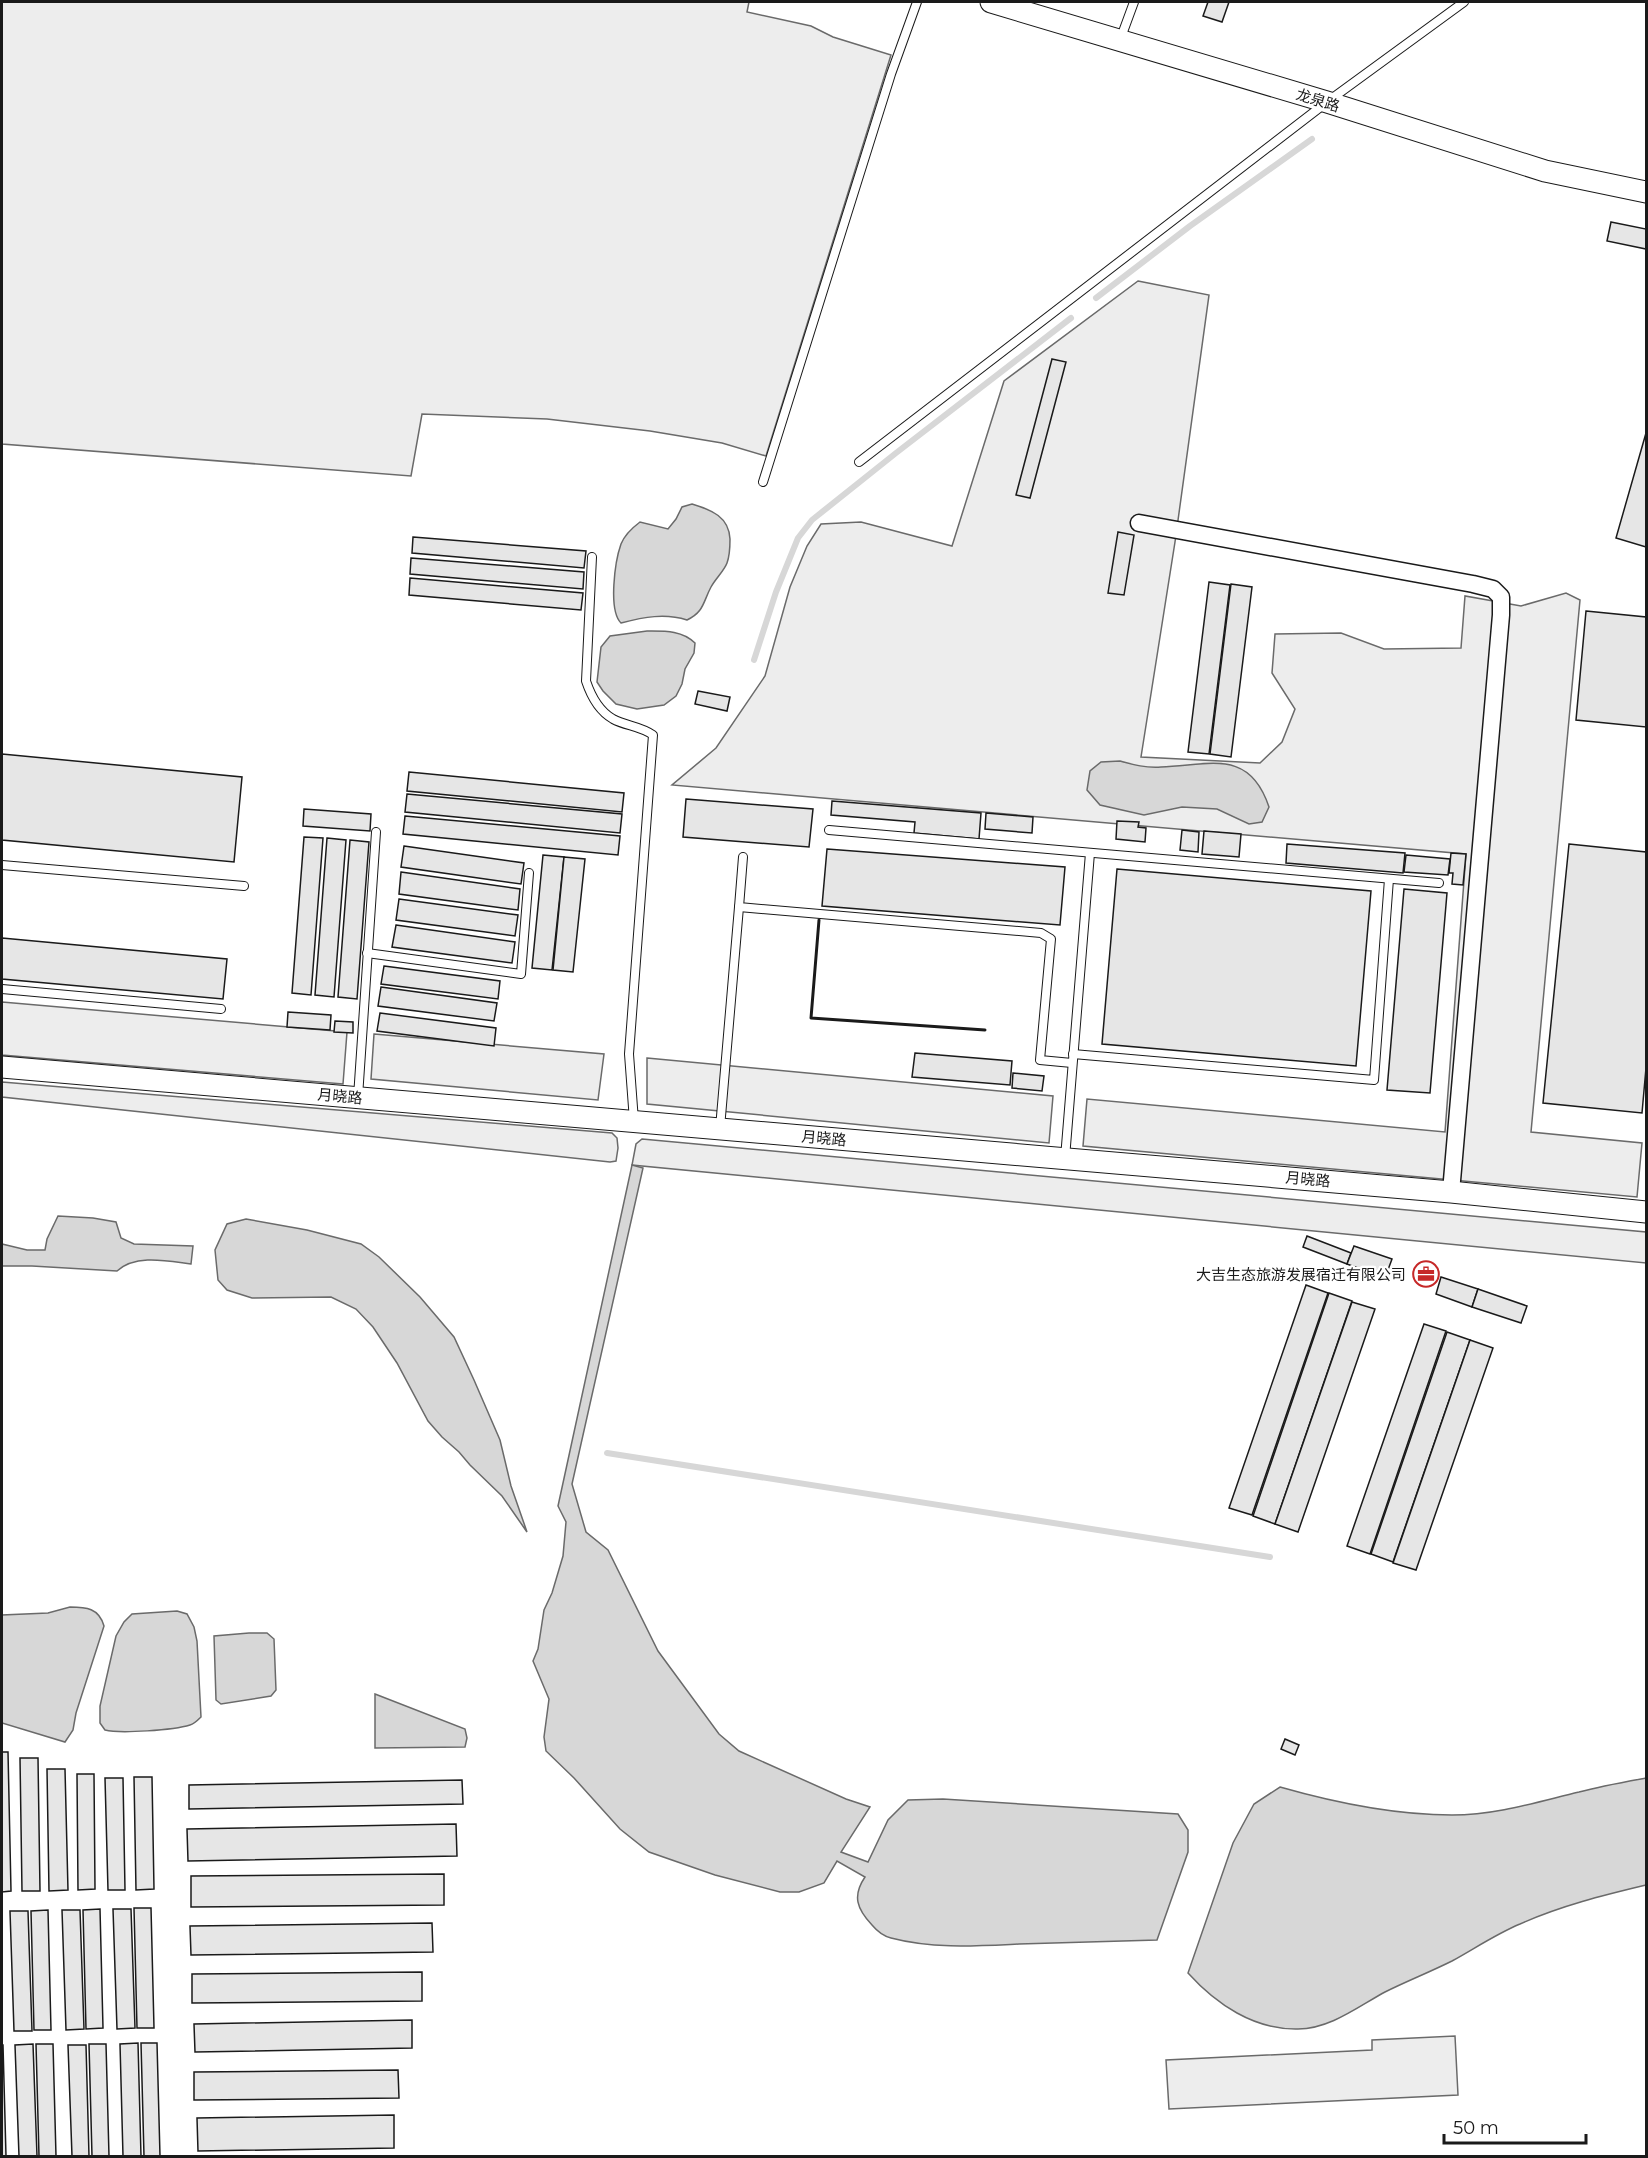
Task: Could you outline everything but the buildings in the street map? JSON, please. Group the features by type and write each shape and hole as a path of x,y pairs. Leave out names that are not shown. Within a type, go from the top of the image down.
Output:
{"street":[{"name":"龙泉路","path":"991,2 1327,102 1545,171 1647,192"},
{"path":"1139,523 1473,584 1493,589 1501,597 1450,1192"},
{"name":"月晓路","path":"2,1067 1065,1158 1647,1212"}],"lane":[{"path":"763,482 887,86 917,2"},
{"path":"1120,40 1134,2"},
{"path":"859,462 1327,102 1464,2"},
{"path":"592,557 586,681 597,705 613,719 644,729 652,735 629,1054 634,1121"},
{"path":"830,830 1439,883"},
{"path":"358,1098 376,832"},
{"path":"1065,1158 1090,853"},
{"path":"720,1129 743,857"},
{"path":"2,865 244,886"},
{"path":"368,953 521,974 529,873"},
{"path":"739,908 1041,933 1051,939 1040,1060 1073,1058 1374,1080 1389,879"},
{"path":"2,989 220,1009"}],"shaded area":[{"path":"2,2 749,2 747,12 811,26 833,37 891,55 766,456 722,443 650,431 547,419 422,414 411,476 2,444"},
{"path":"1138,281 1209,295 1175,542 1141,757 1260,763 1282,742 1295,709 1272,673 1275,634 1341,633 1384,649 1461,648 1465,596 1521,606 1566,593 1580,600 1531,1132 1642,1143 1637,1197 1083,1146 1087,1099 1445,1132 1466,854 672,785 716,748 765,676 790,587 807,546 821,524 861,522 952,546 1004,381"},
{"path":"692,504 706,509 723,520 729,531 730,539 727,563 702,606 697,614 687,620 654,617 621,623 615,608 614,585 619,552 625,537 640,522 668,529 682,507"},
{"path":"647,631 679,633 695,643 694,653 685,669 682,684 676,696 664,705 637,709 616,704 597,682 601,647 610,636"},
{"path":"1120,761 1150,767 1211,763 1238,768 1250,775 1261,788 1269,807 1262,822 1249,824 1217,809 1182,807 1144,815 1100,805 1087,790 1090,771 1101,762"},
{"path":"2,1002 347,1032 343,1084 2,1055"},
{"path":"374,1034 604,1054 598,1100 371,1079"},
{"path":"647,1058 1053,1096 1049,1143 647,1104"},
{"path":"2,1082 612,1133 617,1138 618,1148 616,1161 610,1162 2,1097"},
{"path":"642,1139 1646,1232 1646,1263 632,1165 636,1144"},
{"path":"632,1165 643,1168 572,1484 586,1532 608,1550 658,1651 719,1734 739,1751 846,1799 870,1807 841,1852 868,1862 888,1820 908,1800 943,1799 1178,1814 1188,1830 1188,1852 1157,1940 955,1946 923,1944 888,1937 874,1927 860,1908 858,1890 865,1877 837,1861 824,1883 799,1892 780,1892 715,1875 649,1852 620,1829 546,1751 544,1737 549,1699 533,1661 538,1649 544,1610 552,1593 563,1556 566,1522 558,1506"},
{"path":"58,1216 116,1222 121,1238 134,1244 193,1246 191,1264 152,1260 133,1262 117,1271 2,1266 2,1244 27,1250 45,1250 47,1239"},
{"path":"246,1219 307,1230 361,1244 379,1257 420,1297 454,1337 474,1380 500,1440 511,1486 527,1532 502,1496 428,1421 397,1363 373,1327 356,1309 331,1297 252,1298 227,1290 218,1280 215,1250 227,1224"},
{"path":"70,1607 81,1607 95,1612 104,1626 76,1713 73,1730 65,1742 2,1723 2,1615 48,1613"},
{"path":"177,1611 187,1614 194,1627 197,1641 201,1717 196,1722 182,1727 134,1731 105,1730 100,1723 100,1706 116,1636 124,1622 132,1614"},
{"path":"267,1633 274,1639 276,1690 271,1696 221,1704 216,1700 214,1636"},
{"path":"375,1694 465,1729 467,1738 465,1747 375,1748"},
{"path":"1646,1778 1646,1885 1566,1906 1520,1924 1333,2021 1298,2029 1266,2025 1251,2020 1224,2005 1188,1973 1233,1843 1254,1804 1280,1787 1365,1807 1409,1813 1452,1815 1532,1804"},
{"path":"1455,2036 1458,2095 1169,2109 1166,2060 1372,2050 1372,2040"}],"waterway":[{"path":"1096,298 1190,226 1312,139"},
{"path":"754,660 776,592 798,538 812,520 1071,318"},
{"path":"607,1453 1270,1557"}],"wall":[{"path":"819,920 811,1018 985,1030"}],"place":[{"name":"大吉生态旅游发展宿迁有限公司","path":"1426,1274"}]}
